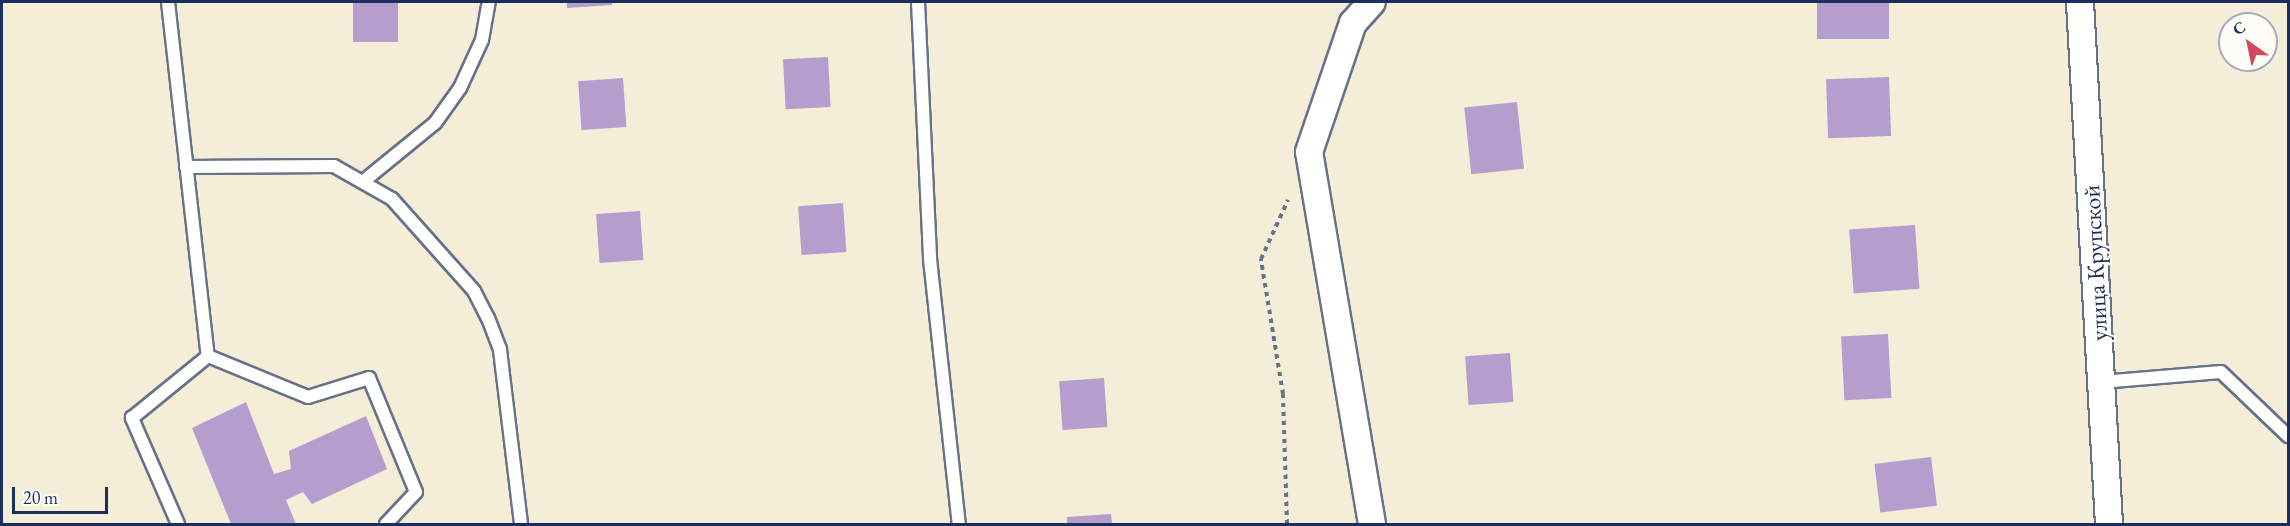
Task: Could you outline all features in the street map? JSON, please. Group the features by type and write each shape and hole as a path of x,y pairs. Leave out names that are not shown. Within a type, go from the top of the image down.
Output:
{"street":[{"path":"1372,2 1353,23 1309,152 1372,525"},
{"name":"улица Крупской","path":"2080,2 2109,525"}],"lane":[{"path":"168,2 208,356"},
{"path":"365,180 401,156 454,97 482,40 489,2"},
{"path":"918,2 930,259 958,525"},
{"path":"186,167 334,166 365,180 392,199 474,291 488,318 500,350 522,525"},
{"path":"178,525 132,418 208,356"},
{"path":"208,356 308,397 369,378 416,492 386,525"},
{"path":"2101,382 2221,372 2289,436"}],"path":[{"path":"1287,525 1283,394 1261,259 1290,195"}],"building":[{"path":"353,2 398,2 398,42 353,42"},
{"path":"567,2 612,2 612,5 567,8"},
{"path":"1817,2 1889,2 1889,39 1817,39"},
{"path":"828,57 831,107 786,109 783,59"},
{"path":"1889,77 1891,136 1828,138 1826,79"},
{"path":"623,78 626,127 582,130 578,81"},
{"path":"1517,102 1524,169 1471,174 1464,108"},
{"path":"843,203 846,252 802,255 798,206"},
{"path":"640,211 643,260 600,263 596,214"},
{"path":"1915,225 1919,289 1854,293 1849,230"},
{"path":"1888,334 1891,398 1844,400 1841,336"},
{"path":"1510,353 1513,402 1469,405 1465,356"},
{"path":"1104,378 1107,427 1063,430 1059,381"},
{"path":"246,402 274,474 291,469 289,451 366,416 387,469 312,504 303,492 286,500 296,524 231,524 192,428"},
{"path":"1931,457 1937,506 1880,513 1874,464"},
{"path":"1111,514 1112,524 1067,524 1067,517"}]}
